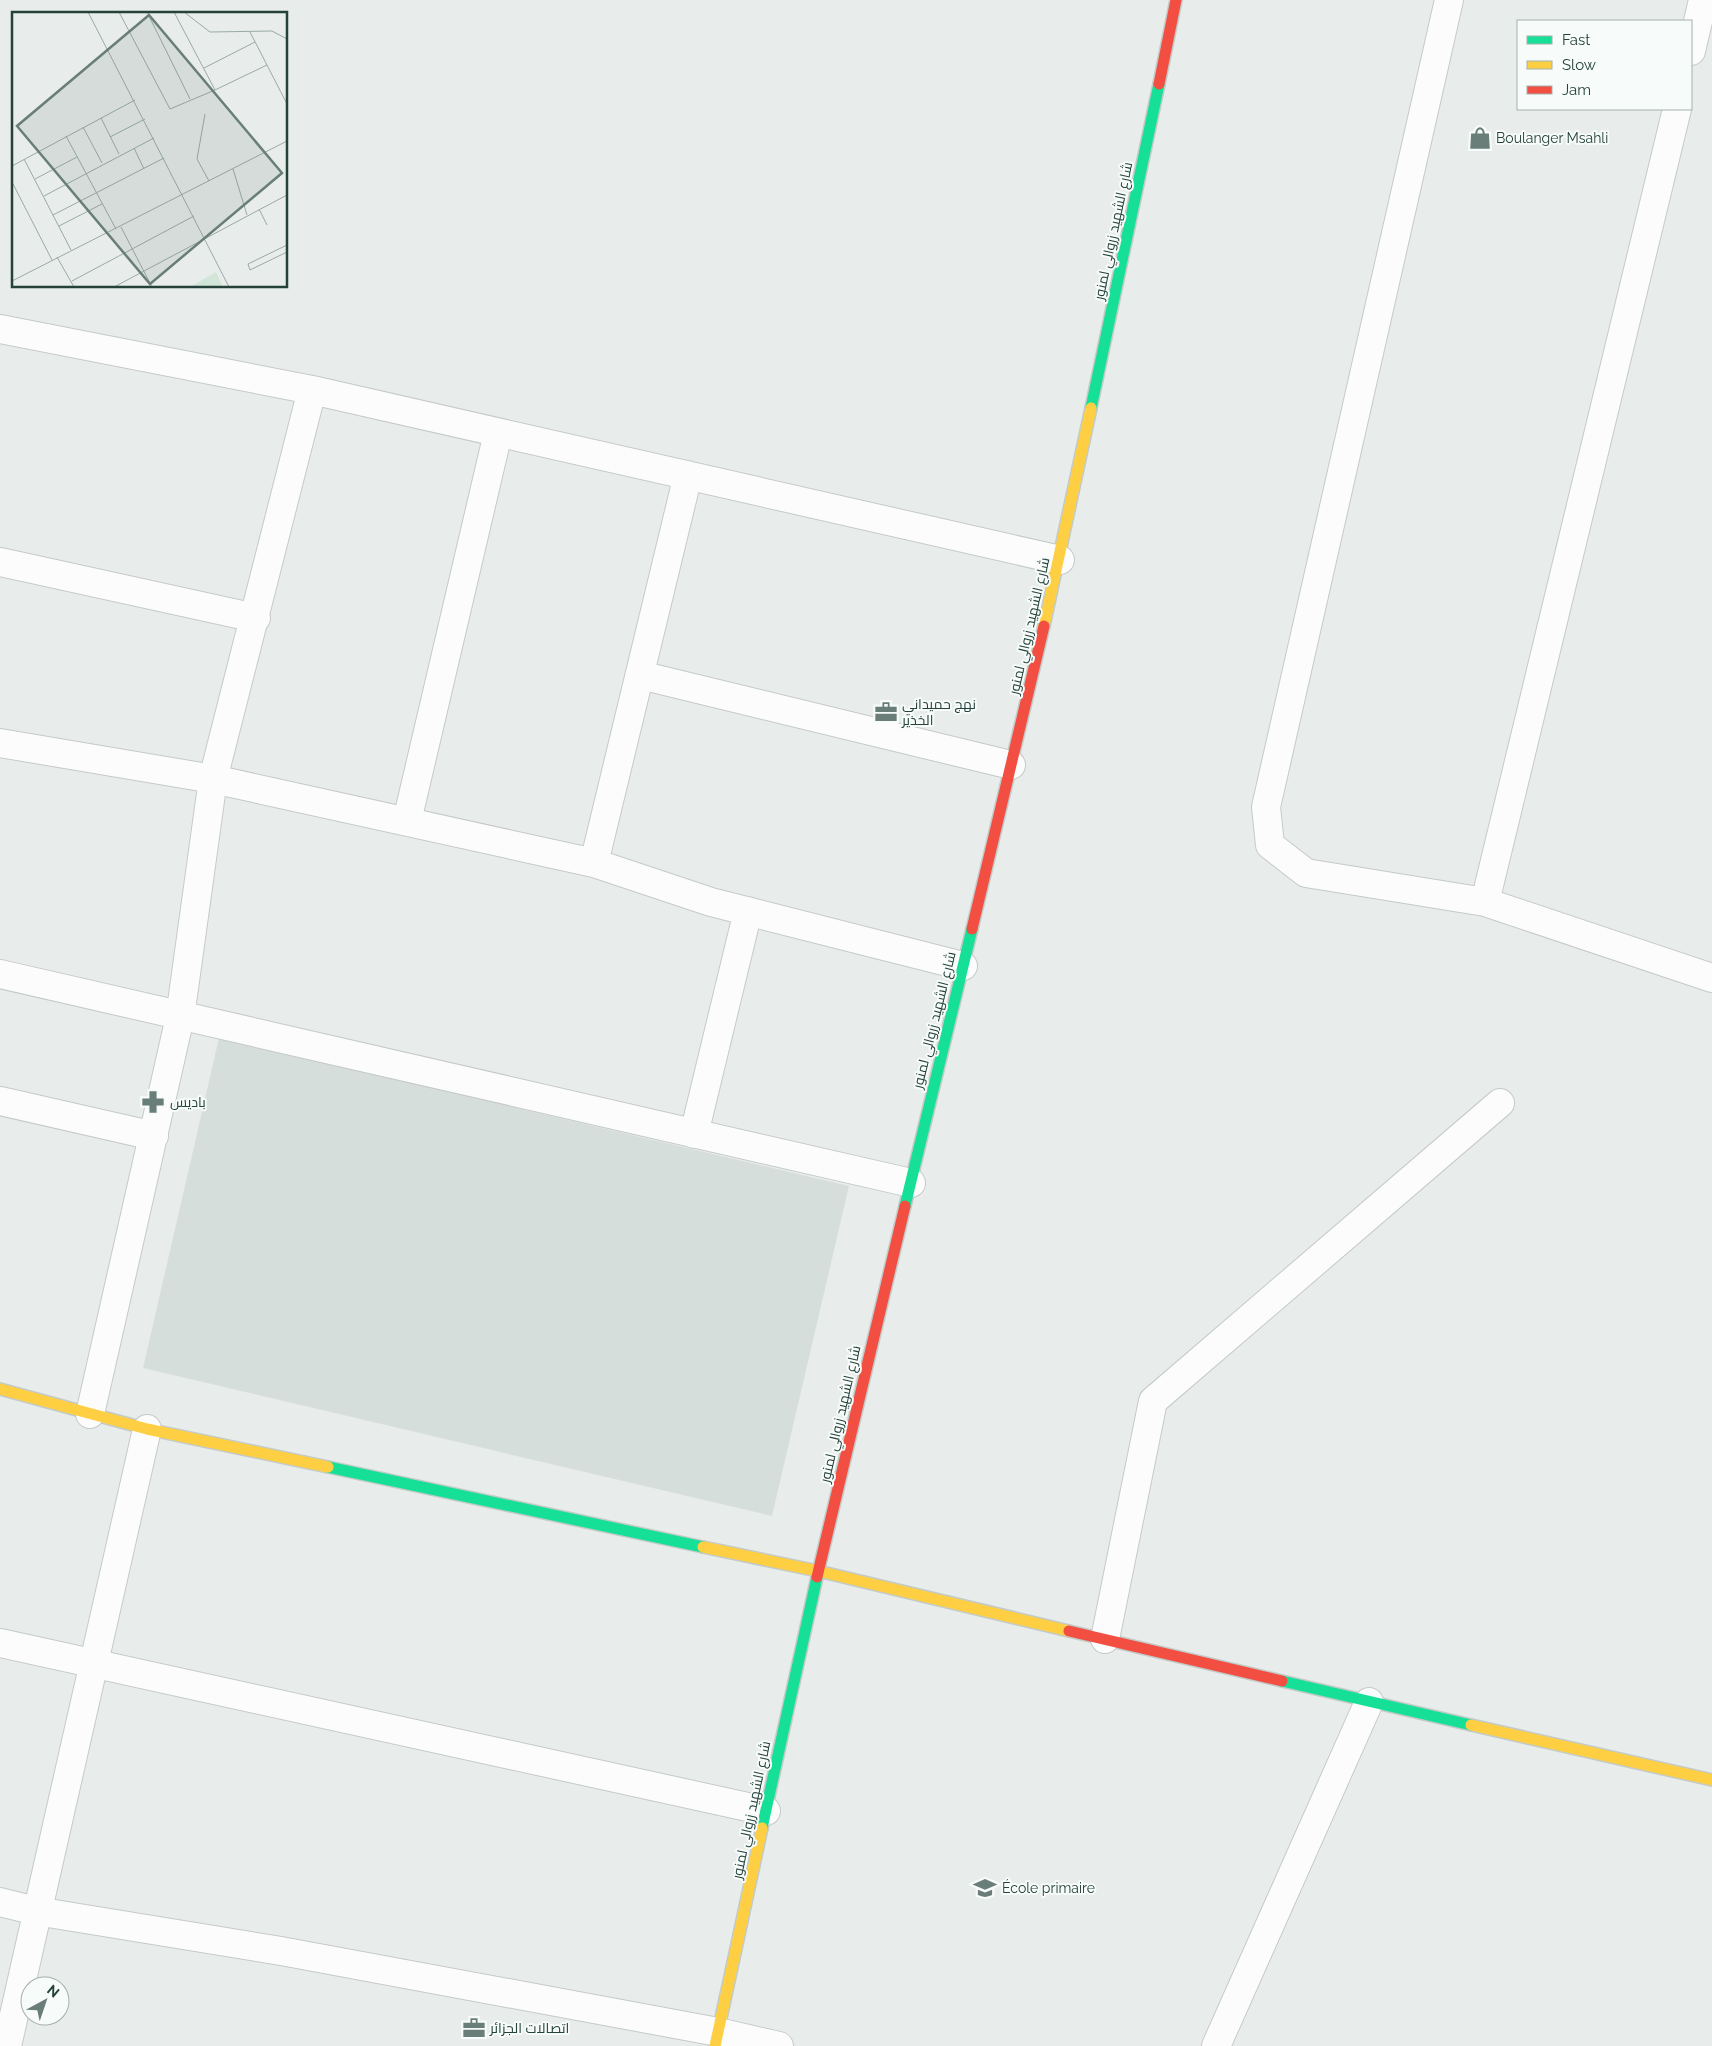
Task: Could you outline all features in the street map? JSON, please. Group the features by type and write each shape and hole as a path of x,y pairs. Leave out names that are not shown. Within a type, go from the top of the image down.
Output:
{"street":[{"name":"شارع الشهيد زروالي لمنور","path":"716,2039 818,1571 1060,560 1176,0"},
{"path":"1450,0 1266,807 1270,845 1306,873 1485,902 1712,978"},
{"path":"1692,47 1703,0"},
{"path":"1485,902 1677,110"},
{"path":"0,329 312,390 1060,560"},
{"path":"90,1414 180,1017 212,779 256,618 312,390"},
{"path":"407,821 498,432"},
{"path":"594,863 688,475"},
{"path":"0,562 256,618"},
{"path":"640,675 1011,765"},
{"path":"0,743 212,779 594,863 710,902 963,966"},
{"path":"694,1134 748,911"},
{"path":"0,974 180,1017 911,1183"},
{"path":"0,1101 154,1136"},
{"path":"1105,1639 1153,1401 1500,1103"},
{"path":"0,1389 147,1428 818,1571 1369,1702 1712,1780"},
{"path":"7,2046 36,1911 147,1428"},
{"path":"0,1643 94,1662 766,1811"},
{"path":"1216,2046 1369,1702"},
{"path":"0,1902 36,1911 281,1951 716,2039 779,2046"}],"shaded area":[{"path":"219,1038 849,1186 772,1516 143,1368"}],"traffic: fast":[{"path":"1091,408 1159,84"},
{"path":"905,1206 972,929"},
{"path":"328,1467 703,1547"},
{"path":"762,1828 817,1577"},
{"path":"1282,1681 1471,1725"}],"traffic: slow":[{"path":"1044,626 1091,408"},
{"path":"0,1389 147,1429 328,1467"},
{"path":"703,1547 818,1571 1069,1631"},
{"path":"1471,1725 1712,1780"},
{"path":"715,2046 762,1828"}],"traffic: jam":[{"path":"1159,84 1176,0"},
{"path":"972,929 1044,626"},
{"path":"817,1577 905,1206"},
{"path":"1069,1631 1282,1681"}],"place":[{"name":"Boulanger Msahli","path":"1480,138"},
{"name":"نهج حميداني الخذير","path":"886,712"},
{"name":"باديس","path":"153,1102"},
{"name":"École primaire","path":"985,1888"},
{"name":"اتصالات الجزائر","path":"474,2028"}]}
